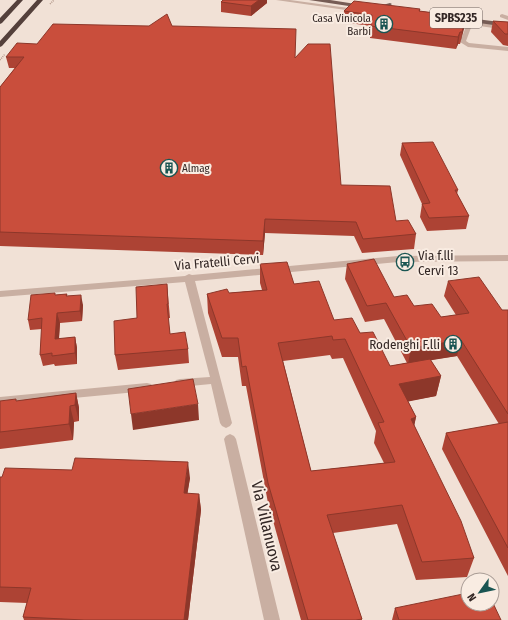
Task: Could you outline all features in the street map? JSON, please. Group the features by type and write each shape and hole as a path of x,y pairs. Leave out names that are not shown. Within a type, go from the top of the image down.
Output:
{"highway":[{"path":"11,0 10,2 13,7"},
{"path":"0,22 20,0"},
{"path":"0,45 40,0"}],"main road":[{"path":"311,0 353,2 364,8 391,6"},
{"path":"334,2 348,0"},
{"name":"SPBS235","path":"448,19 508,24"}],"street":[{"path":"278,0 386,13"},
{"path":"502,16 508,18"},
{"path":"448,19 508,28"},
{"path":"470,23 463,42 468,45 508,49"},
{"name":"Via Fratelli Cervi","path":"0,294 73,289 189,277 398,260 508,258"},
{"path":"189,277 226,423"},
{"path":"170,384 216,380"},
{"path":"0,401 154,386"},
{"name":"Via Villanuova","path":"230,439 272,620"}],"building":[{"path":"223,0 259,0 251,6 221,2"},
{"path":"354,1 420,9 419,11 466,17 462,32 460,32 458,37 371,26 372,15 344,11"},
{"name":"Almag","path":"167,14 172,26 296,29 295,58 308,44 330,44 341,185 390,186 396,221 408,220 416,234 363,239 356,222 265,219 263,241 0,232 0,87 24,57 6,57 17,43 37,44 53,24 149,26"},
{"path":"493,21 508,22 508,34 505,34"},
{"path":"433,142 458,190 455,190 469,216 429,218 422,204 430,203 402,143"},
{"path":"374,259 394,297 407,295 414,306 432,304 441,317 469,313 448,281 479,277 502,310 508,310 508,414 461,340 411,348 386,303 367,306 347,264"},
{"path":"287,262 294,284 319,281 334,320 352,318 360,333 373,332 390,366 430,359 441,376 399,384 416,417 411,419 461,521 474,558 422,562 402,505 327,515 362,619 308,620 268,483 246,366 242,367 238,338 222,338 207,294 227,289 229,293 267,290 260,264","holes":["332,336 333,340 345,339 384,422 378,423 395,462 311,471 278,343"]},
{"path":"167,284 170,334 185,332 188,349 115,355 114,321 137,318 136,287"},
{"path":"55,293 55,295 67,294 66,296 81,295 80,311 57,313 55,339 75,337 75,353 52,356 52,353 40,355 42,318 28,320 31,295"},
{"path":"193,379 198,404 131,414 128,389"},
{"path":"76,393 75,405 70,406 69,424 0,432 0,401 16,399 16,401"},
{"path":"508,422 508,548 446,433"},
{"path":"75,458 188,462 184,493 199,494 184,620 84,620 23,617 31,588 0,587 0,477 2,477 5,468 72,470"},
{"path":"460,595 460,612 497,612 501,620 399,620 395,608"}],"place":[{"name":"Casa Vinicola Barbi","path":"384,24"},
{"name":"Almag","path":"169,168"},
{"name":"Via f.lli Cervi 13","path":"405,262"},
{"name":"Rodenghi F.lli","path":"453,344"}]}
